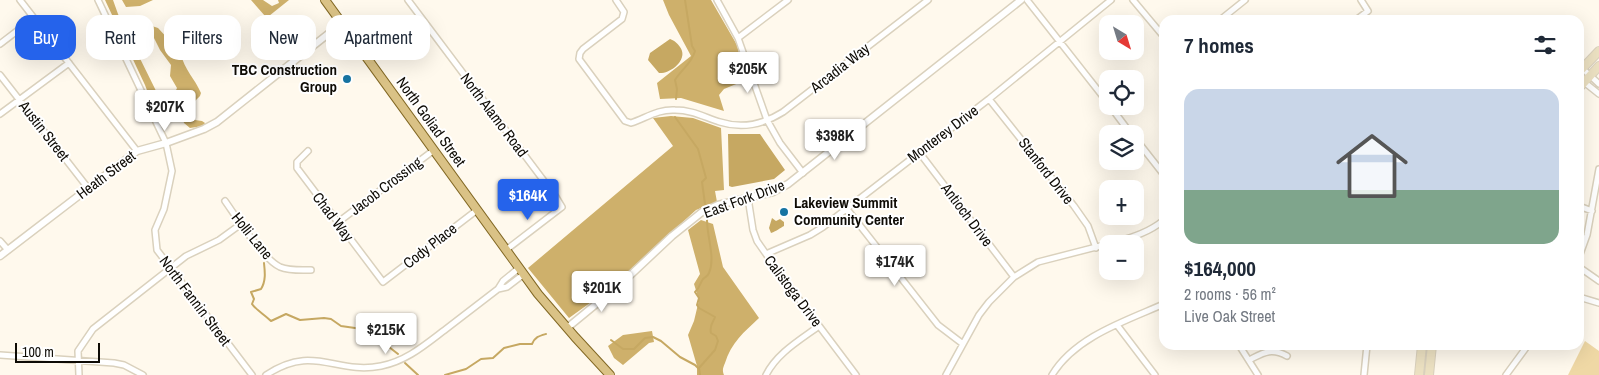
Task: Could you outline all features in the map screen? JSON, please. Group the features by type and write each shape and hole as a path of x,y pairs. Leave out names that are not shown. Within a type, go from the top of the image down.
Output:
{"main road":[{"name":"North Goliad Street","path":"327,1 336,15"},
{"path":"1584,67 1599,51"},
{"name":"North Goliad Street","path":"368,60 522,271 567,328 610,375"},
{"path":"1584,80 1599,66"},
{"path":"1419,375 1422,350"},
{"path":"1429,375 1432,350"}],"street":[{"path":"20,0 32,15"},
{"name":"North Fannin Street","path":"98,0 166,143 172,171 164,209 155,230 157,250 252,375"},
{"name":"North Alamo Road","path":"408,0 562,207 506,250"},
{"name":"Arcadia Way","path":"616,0 623,9 624,16 583,49 579,56 580,61 622,118 631,123 654,113 676,110 699,114 731,124 751,124 767,120 783,112 928,0"},
{"path":"717,0 738,38 767,120 780,143 803,173"},
{"path":"738,38 788,0"},
{"name":"East Fork Drive","path":"567,328 702,212 718,205 773,192 788,184 1020,0"},
{"path":"1028,0 1099,92"},
{"name":"Monterey Drive","path":"766,254 810,235 847,209 989,99 1111,0"},
{"path":"1133,0 1159,30"},
{"path":"1226,15 1245,0"},
{"path":"1360,0 1368,11 1363,15"},
{"path":"0,44 15,33"},
{"name":"Heath Street","path":"0,256 138,151 166,143 204,129 217,122 326,37"},
{"path":"67,60 138,151"},
{"path":"0,114 69,63"},
{"path":"1584,72 1599,84"},
{"name":"Austin Street","path":"0,75 88,188"},
{"path":"1584,85 1599,94"},
{"name":"Stanford Drive","path":"989,99 1074,206 1088,226 1096,248"},
{"path":"1144,149 1159,169"},
{"name":"Jacob Crossing","path":"337,223 434,150"},
{"name":"Chad Way","path":"308,151 296,162 297,168 383,282"},
{"name":"Antioch Drive","path":"919,152 1014,278"},
{"path":"1584,241 1592,211 1599,169"},
{"name":"Calistoga Drive","path":"748,198 753,230 757,241 856,375"},
{"name":"Holli Lane","path":"225,201 241,224 278,266 292,270 311,270"},
{"path":"1584,208 1592,211"},
{"path":"847,209 938,325 963,344"},
{"name":"Cody Place","path":"383,282 477,210"},
{"path":"78,375 78,351 93,329 169,268 186,256 219,240 241,224"},
{"path":"1139,235 1159,224"},
{"path":"0,241 8,250"},
{"path":"946,375 979,315 989,302 1014,278 1038,262 1099,247"},
{"path":"1584,270 1599,281"},
{"path":"266,375 278,367 304,360 326,361 362,369 387,365 415,352 498,289 503,281 522,271"},
{"path":"1584,298 1599,303"},
{"path":"1052,375 1060,362 1081,345 1117,324 1159,306"},
{"path":"1117,324 1155,375"},
{"path":"766,375 771,364 819,326"},
{"path":"1242,350 1258,375"},
{"path":"1364,375 1366,350"},
{"path":"1506,375 1524,350"},
{"path":"1249,360 1264,352 1278,351 1287,356"},
{"path":"0,355 120,364 143,375"},
{"path":"362,369 362,375"}],"shaded area":[{"path":"105,0 113,0 118,15 112,15"},
{"path":"122,0 153,0 140,6 126,7"},
{"path":"251,0 263,0 272,6 279,3 278,0 289,0 270,15 264,15"},
{"path":"663,0 711,0 737,45 746,80 724,89 719,95 724,111 681,98 660,99 657,83 691,56"},
{"path":"154,27 164,34 164,55 154,38"},
{"path":"670,39 680,47 682,56 677,65 669,71 659,73 648,60 650,53"},
{"path":"133,60 141,60 162,103 169,103 177,88 170,76 171,65 167,60 183,60 201,93 188,108 188,112 195,120 205,123 203,126 190,128 184,123 182,116 179,115 169,118 164,127 161,127"},
{"path":"671,116 693,118 721,128 724,190 715,191 717,202 696,210 608,290 569,318 528,268 673,146 653,118"},
{"path":"728,134 760,134 785,170 774,179 729,186"},
{"path":"772,218 776,221 780,219 784,222 784,226 771,233 769,228"},
{"path":"701,220 713,224 723,267 759,318 731,349 723,368 724,375 697,375 697,366 688,335 694,321 699,300 694,284 700,274 688,230"},
{"path":"652,331 654,342 649,343 623,365 614,358 608,346 623,335"},
{"path":"1585,341 1599,351 1599,375 1568,375 1580,350 1584,350"}],"waterway":[{"path":"676,99 677,89 675,80 695,51 692,46 685,0"},
{"path":"675,117 698,149 706,178 702,182 705,204"},
{"path":"700,375 699,368 715,350 718,341 716,336 711,333 711,326 715,317 699,308 697,305 699,298 695,292 711,267 707,217"},
{"path":"264,263 264,283 261,289 251,292 254,299 252,304 271,321 286,314 300,320 324,318 331,319 341,326 369,330 377,328 389,347 398,354"},
{"path":"445,375 466,369 481,359 493,358 504,348 520,344 532,344 538,337 546,334"},
{"path":"611,340 623,349 634,349 645,338 653,337 698,368"},
{"path":"405,363 418,375"}],"place":[{"name":"TBC Construction Group","path":"347,79"},
{"name":"Lakeview Summit Community Center","path":"784,212"}]}
